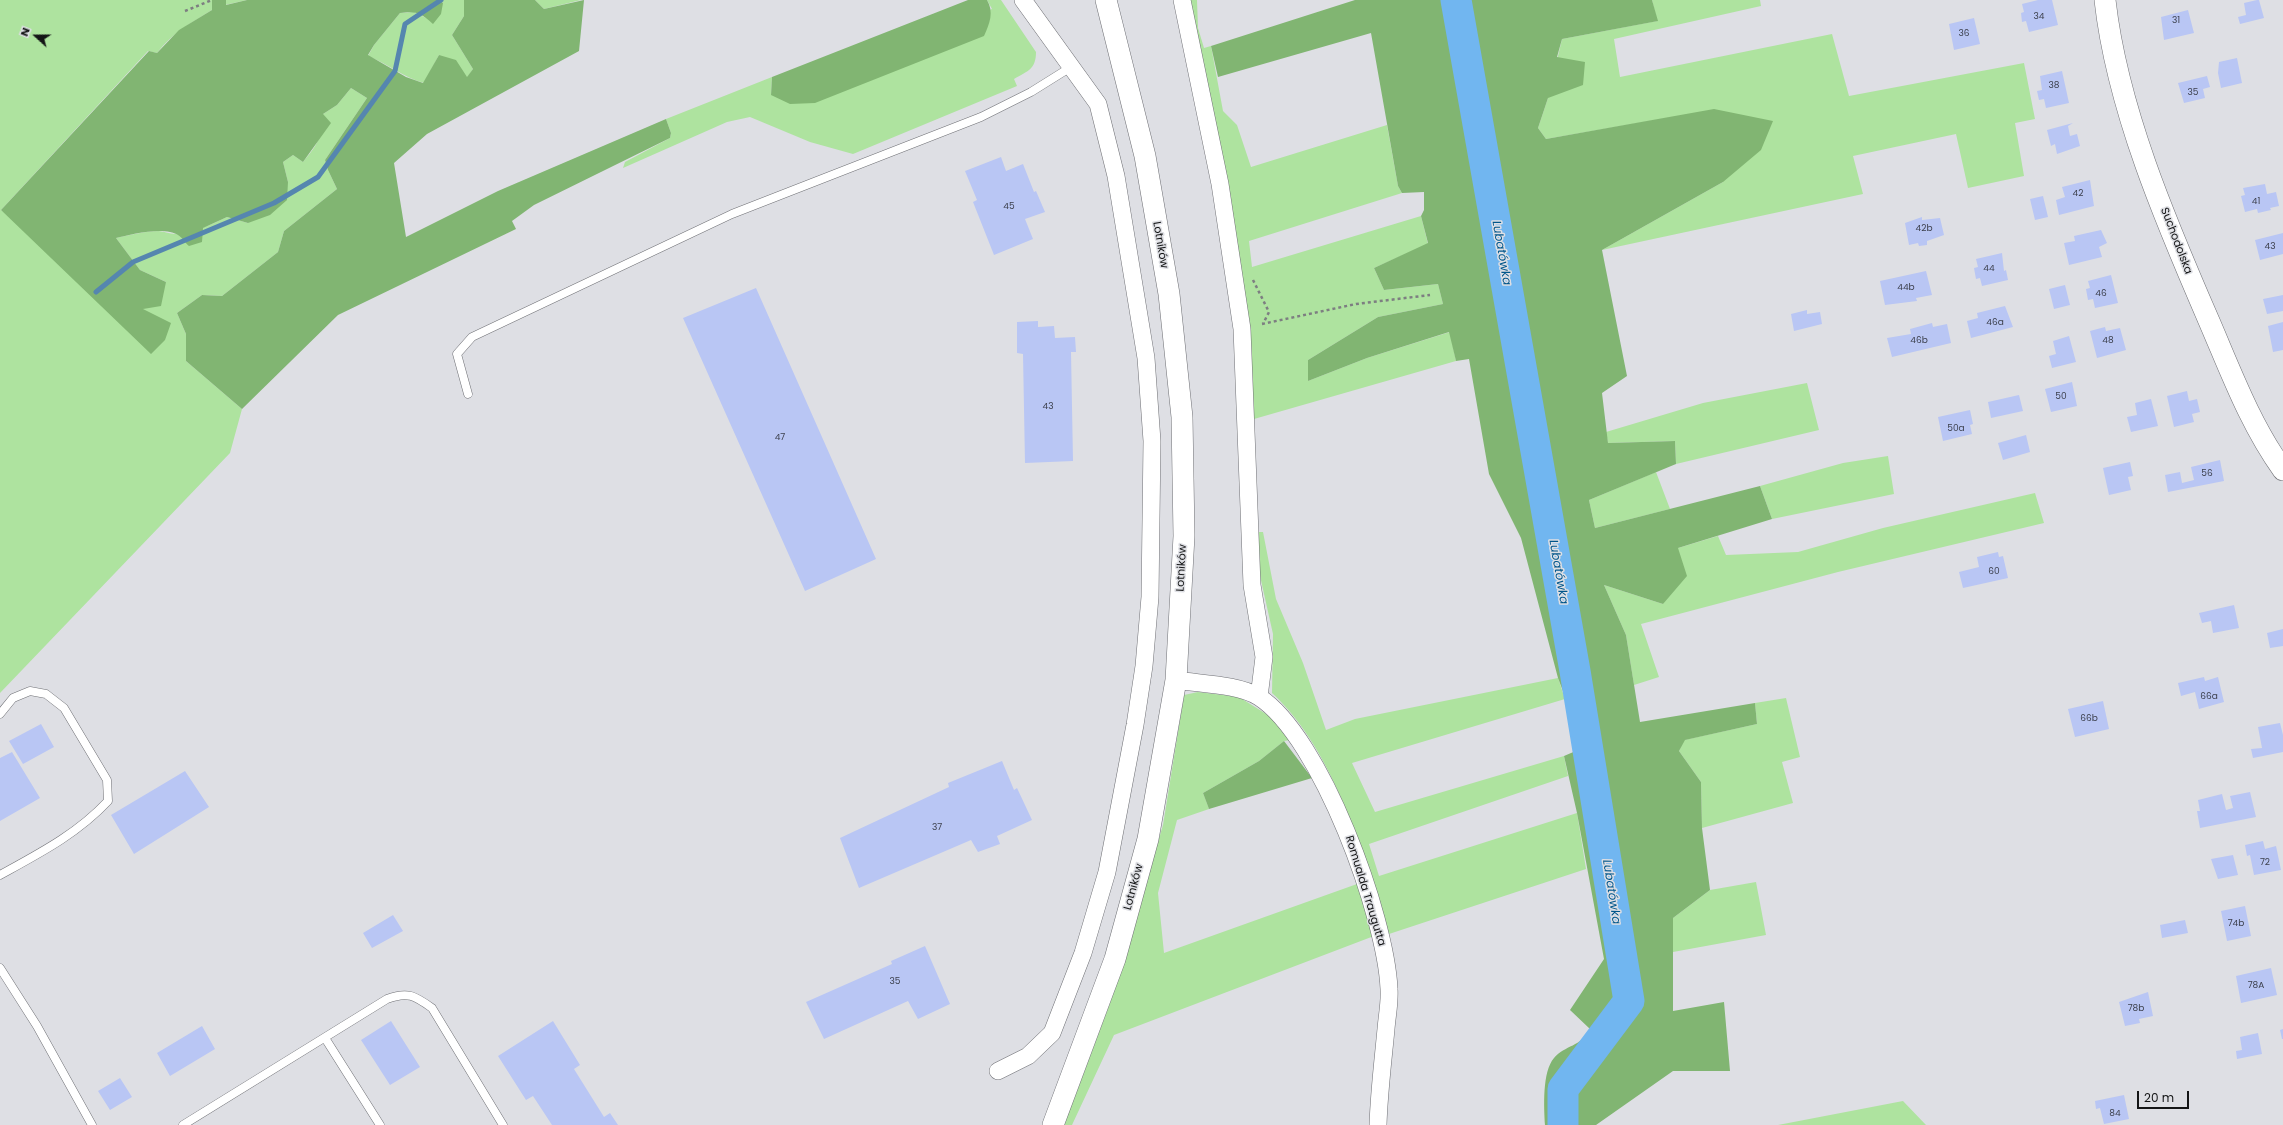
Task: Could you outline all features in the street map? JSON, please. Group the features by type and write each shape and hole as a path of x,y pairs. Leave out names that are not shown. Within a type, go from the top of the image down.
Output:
{"street":[{"path":"998,1071 1028,1056 1052,1033 1083,953 1107,872 1135,725 1144,666 1150,597 1152,441 1144,339 1116,176 1098,104 1023,0"},
{"name":"Lotników","path":"1053,1125 1115,959 1148,839 1176,680 1184,536 1182,417 1169,294 1145,156 1106,0"},
{"path":"1182,0 1220,184 1242,329 1252,585 1264,657 1259,697"},
{"name":"Suchodolska","path":"2105,0 2109,36 2132,123 2177,244 2244,405 2270,452 2283,470"},
{"name":"Romualda Traugutta","path":"1176,680 1245,690 1259,697 1278,713 1327,787 1353,846 1383,947 1389,990 1378,1125"}],"lane":[{"path":"468,394 457,354 472,337 730,210 981,117 1031,92 1071,67"},
{"path":"0,714 14,698 30,690 46,694 64,708 107,780 108,801 90,820 66,838 0,876"},
{"path":"0,968 37,1026 92,1125"},
{"path":"183,1125 387,999 400,994 416,997 432,1008 503,1125"},
{"path":"325,1038 380,1125"}],"path":[{"path":"186,12 212,0"},
{"path":"1242,329 1356,304 1430,295"}],"green space":[{"path":"0,0 212,0 212,10 175,34 157,53 148,51 1,210 143,309 166,282 140,270 116,238 153,231 173,234 186,233 210,225 227,217 248,223 288,182 283,162 293,155 303,162 313,150 320,135 323,114 337,105 351,88 367,98 325,160 337,189 284,231 278,252 222,296 202,295 177,313 186,334 186,361 242,409 230,453 0,693"},
{"path":"212,0 226,0 226,5 247,0 440,0 443,3 441,14 433,24 425,17 418,14 410,12 400,13 374,45 368,55 406,77 423,83 439,55 456,60 467,77 473,69 452,35 464,16 464,0 535,0 544,9 584,0 579,51 427,134 394,163 406,237 498,191 666,119 671,133 670,138 534,205 512,221 516,229 338,315 242,409 186,361 186,334 177,313 202,295 222,296 278,252 284,231 337,189 325,160 367,98 351,88 337,105 323,114 331,123 303,162 293,155 283,162 288,182 287,200 270,215 248,223 227,217 203,228 202,242 189,246 178,235 165,231 148,232 116,238 140,270 166,282 161,306 143,309 171,323 165,340 151,354 1,210 149,51 157,53 179,30 212,10"},
{"path":"226,0 247,0 225,5"},
{"path":"440,0 464,0 464,16 452,35 473,69 467,78 439,55 424,83 368,56 374,45 400,13 414,12 426,18 443,3"},
{"path":"535,0 581,0 544,9"},
{"path":"968,0 987,0 989,4 991,13 988,27 984,36 815,103 790,104 771,95 772,77"},
{"path":"987,0 1001,0 1036,52 1036,58 1033,66 1014,79 1017,86 853,154 810,142 750,117 727,122 623,168 625,162 670,138 671,133 666,119 772,77 771,95 992,9"},
{"path":"1188,0 1197,0 1198,28 1204,48 1211,46 1223,111 1237,125 1251,167 1387,125 1398,186 1402,193 1249,241 1252,267 1421,216 1428,244 1374,268 1384,290 1438,284 1443,304 1378,317 1308,360 1308,381 1367,358 1450,332 1456,361 1254,419"},
{"path":"1355,0 1652,0 1658,21 1562,39 1557,57 1585,62 1583,85 1548,98 1538,128 1546,139 1714,109 1773,121 1761,150 1723,182 1602,250 1627,376 1602,393 1608,443 1675,441 1676,464 1589,500 1595,528 1760,486 1772,519 1678,548 1687,576 1663,604 1604,585 1626,635 1640,722 1755,703 1757,724 1685,740 1679,751 1701,782 1702,828 1710,890 1673,918 1673,1011 1724,1002 1730,1071 1673,1071 1596,1125 1545,1125 1544,1109 1547,1072 1550,1064 1558,1054 1578,1043 1590,1029 1570,1010 1604,959 1577,813 1564,756 1578,750 1572,715 1558,678 1521,538 1489,474 1469,359 1456,361 1449,332 1367,358 1308,381 1308,360 1378,317 1443,304 1438,284 1384,290 1374,268 1428,243 1421,216 1424,210 1424,192 1402,193 1398,186 1371,33 1218,77 1211,46"},
{"path":"1652,0 1760,0 1761,6 1614,39 1620,77 1832,34 1849,96 2024,63 2035,119 2015,123 2024,176 1968,188 1956,134 1853,156 1863,194 1602,250 1723,182 1714,110 1546,139 1538,128 1548,98 1562,39 1657,21"},
{"path":"1807,383 1819,430 1676,464 1675,441 1608,443 1606,432 1703,403"},
{"path":"1888,456 1894,494 1772,519 1760,486 1843,463"},
{"path":"1656,472 1670,509 1595,528 1589,500"},
{"path":"2035,493 2044,523 1838,572 1641,624 1659,677 1634,685 1626,635 1604,585 1663,604 1678,548 1718,536 1726,555 1798,552 1883,528"},
{"path":"1257,532 1263,532 1276,599 1303,663 1326,730 1355,719 1558,678 1565,699 1352,763 1375,812 1564,756 1568,776 1369,844 1379,876 1577,813 1586,869 1389,934 1357,838 1330,774 1313,744 1294,717 1272,693 1273,634 1258,567"},
{"path":"1198,692 1239,697 1271,717 1290,740 1284,741 1259,761 1203,793 1209,809 1177,820 1158,893 1164,953 1357,884 1374,936 1114,1035 1072,1125 1061,1125 1074,1099 1110,1003 1163,825 1184,695"},
{"path":"1786,698 1800,757 1782,762 1793,803 1702,828 1701,782 1679,751 1684,740 1757,724 1755,703"},
{"path":"1284,741 1312,778 1209,809 1203,793 1259,761"},
{"path":"1756,882 1766,935 1673,952 1673,918 1710,890"},
{"path":"1903,1101 1926,1125 1778,1125"}],"building":[{"path":"2038,0 2052,0 2058,25 2029,32 2026,21 2022,22 2021,13 2024,12 2022,4"},
{"path":"2259,0 2264,18 2240,24 2238,17 2246,15 2244,3"},
{"path":"2188,10 2194,33 2164,40 2161,17"},
{"path":"1974,18 1980,44 1954,50 1949,24"},
{"path":"2237,58 2242,83 2221,88 2218,73 2219,62"},
{"path":"2062,71 2069,103 2046,108 2044,99 2039,100 2037,91 2042,90 2040,76"},
{"path":"2207,76 2210,87 2203,89 2205,98 2184,103 2178,83"},
{"path":"2073,123 2068,126 2070,136 2077,134 2080,146 2057,154 2055,144 2051,146 2047,130"},
{"path":"1001,157 1006,171 1023,164 1034,192 1036,191 1045,212 1025,219 1033,239 994,255 973,202 977,200 965,171"},
{"path":"2090,180 2094,206 2059,215 2056,200 2065,197 2062,187"},
{"path":"2265,184 2267,194 2276,192 2279,206 2270,208 2271,210 2258,213 2257,209 2245,212 2241,196 2245,195 2243,188"},
{"path":"2043,196 2048,217 2035,220 2030,199"},
{"path":"1922,217 1922,220 1940,218 1944,235 1927,241 1927,245 1919,246 1918,243 1909,245 1905,223"},
{"path":"2101,230 2107,243 2099,247 2102,257 2069,265 2064,243 2075,241 2074,236"},
{"path":"2283,233 2283,254 2260,260 2255,240"},
{"path":"2002,253 2004,271 2006,270 2008,280 1982,286 1980,278 1976,279 1974,268 1978,267 1976,259"},
{"path":"1926,271 1932,295 1916,298 1917,301 1885,305 1880,281"},
{"path":"2111,275 2118,303 2095,308 2093,299 2088,300 2086,289 2090,288 2088,281"},
{"path":"2065,285 2070,305 2054,309 2049,289"},
{"path":"756,288 876,559 805,591 683,318"},
{"path":"2283,295 2283,311 2267,314 2263,299"},
{"path":"2005,306 2013,327 1971,338 1967,321 1978,318 1977,313"},
{"path":"1807,310 1807,314 1820,312 1822,324 1794,331 1791,314"},
{"path":"1038,321 1038,327 1054,326 1055,338 1075,337 1076,352 1071,352 1073,461 1025,463 1023,354 1017,353 1017,322"},
{"path":"2283,322 2283,350 2273,352 2268,326"},
{"path":"1932,323 1933,327 1947,324 1951,343 1892,357 1887,338 1911,334 1910,329"},
{"path":"2105,327 2106,331 2120,328 2126,350 2097,358 2090,331"},
{"path":"2069,336 2076,362 2052,368 2049,356 2056,354 2053,341"},
{"path":"2072,382 2077,406 2051,412 2045,389"},
{"path":"2187,391 2189,401 2197,399 2200,412 2192,414 2194,422 2174,427 2167,396"},
{"path":"2019,395 2023,411 1991,418 1988,402"},
{"path":"2151,399 2158,426 2131,432 2127,417 2137,415 2135,403"},
{"path":"1970,410 1973,424 1970,425 1972,434 1943,441 1938,417"},
{"path":"2026,435 2030,452 2003,460 1998,443"},
{"path":"2220,460 2224,481 2168,492 2165,475 2180,472 2182,483 2194,480 2191,467"},
{"path":"2130,462 2133,476 2128,477 2131,490 2109,495 2103,468"},
{"path":"1998,552 1999,557 2003,556 2008,578 1963,588 1959,572 1979,567 1977,557"},
{"path":"2234,605 2239,628 2213,633 2211,621 2202,623 2199,613"},
{"path":"2283,629 2283,646 2270,648 2267,633"},
{"path":"2204,677 2205,681 2218,677 2224,702 2199,709 2195,692 2181,696 2178,683"},
{"path":"2103,701 2109,729 2075,737 2068,709"},
{"path":"2280,723 2283,735 2283,752 2253,758 2251,749 2262,748 2258,727"},
{"path":"41,724 54,747 23,764 9,741"},
{"path":"12,752 40,798 0,821 0,758"},
{"path":"1002,761 1014,790 1017,788 1032,820 997,836 1000,844 978,852 971,840 859,888 840,838 949,787 948,783"},
{"path":"185,771 209,807 134,854 111,815"},
{"path":"2250,792 2256,817 2200,828 2197,811 2200,811 2198,800 2222,794 2226,810 2233,808 2230,796"},
{"path":"2263,841 2265,849 2276,846 2281,870 2254,875 2250,855 2247,856 2245,845"},
{"path":"2233,855 2238,875 2218,879 2211,859"},
{"path":"2245,906 2251,936 2227,941 2221,911"},
{"path":"393,915 403,931 372,948 363,933"},
{"path":"2185,920 2188,933 2162,938 2160,925"},
{"path":"925,946 950,1004 918,1019 908,1001 824,1039 806,1002 892,964 891,961"},
{"path":"2271,968 2277,995 2241,1003 2236,976"},
{"path":"2148,992 2153,1016 2139,1019 2140,1023 2125,1026 2119,1002"},
{"path":"391,1021 420,1067 390,1085 361,1040"},
{"path":"553,1021 580,1065 574,1069 604,1117 610,1113 618,1125 552,1125 533,1096 526,1100 498,1056"},
{"path":"202,1026 215,1049 170,1076 157,1053"},
{"path":"2283,1029 2283,1039 2282,1039 2280,1030"},
{"path":"2258,1033 2262,1054 2237,1059 2236,1051 2242,1050 2240,1037"},
{"path":"120,1078 132,1097 110,1110 98,1091"},
{"path":"2124,1095 2129,1119 2104,1124 2100,1108 2096,1109 2095,1101"}],"waterway":[{"path":"96,292 133,262 274,203 318,177 395,71 405,24 441,0"},
{"name":"Lubatówka","path":"1456,0 1575,671 1629,1001 1563,1089 1563,1125"}]}
